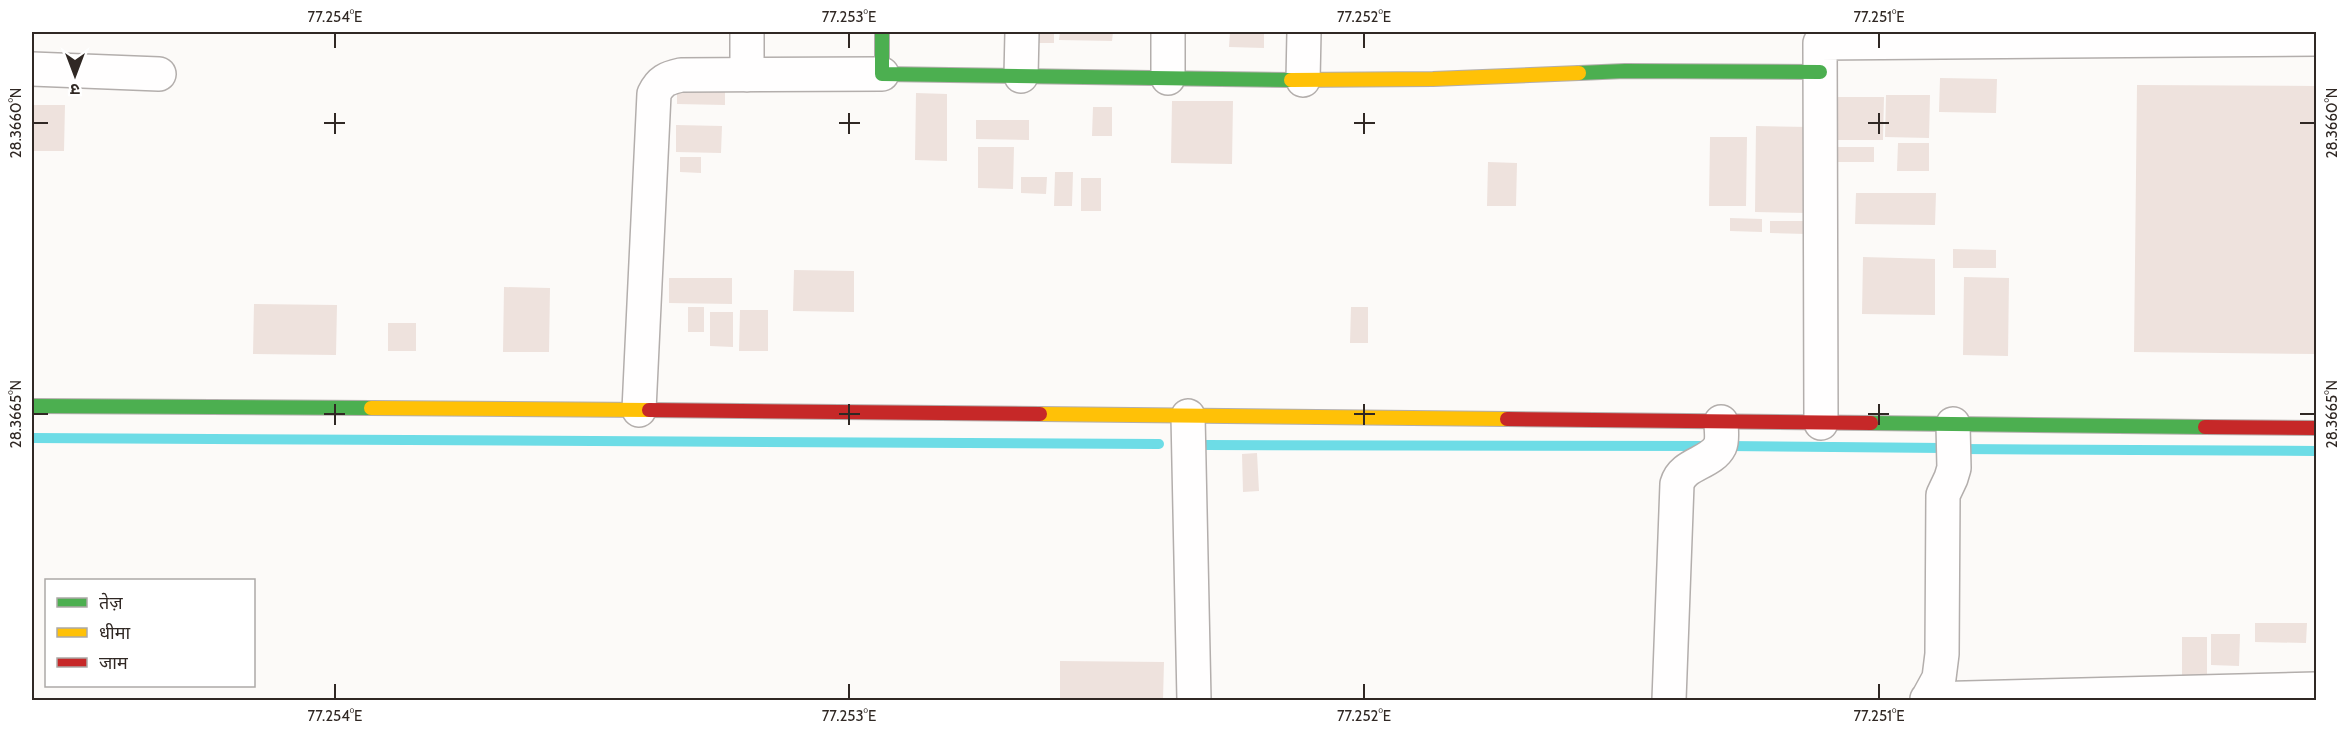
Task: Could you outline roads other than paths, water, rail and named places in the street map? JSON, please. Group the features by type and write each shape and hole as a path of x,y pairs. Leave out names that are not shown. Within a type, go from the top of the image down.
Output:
{"street":[{"path":"747,32 747,75"},
{"path":"882,32 882,74"},
{"path":"1021,76 1022,32"},
{"path":"1168,32 1168,78"},
{"path":"1303,80 1304,32"},
{"path":"639,410 654,94 658,85 668,78 681,75 882,74 1303,80 1433,79 1625,71 1820,49 2316,39"},
{"path":"1820,49 1821,423"},
{"path":"32,69 159,74"},
{"path":"32,406 639,410 2316,428"},
{"path":"1188,416 1194,700"},
{"path":"1669,700 1677,484 1683,472 1719,449 1721,422"},
{"path":"1927,700 1939,678 1942,654 1943,495 1952,478 1954,468 1953,424"},
{"path":"1927,700 2316,689"}],"waterway":[{"path":"32,438 1159,444"},
{"path":"1206,445 1709,446"},
{"path":"1728,446 1943,448"},
{"path":"1961,449 2316,451"}]}
